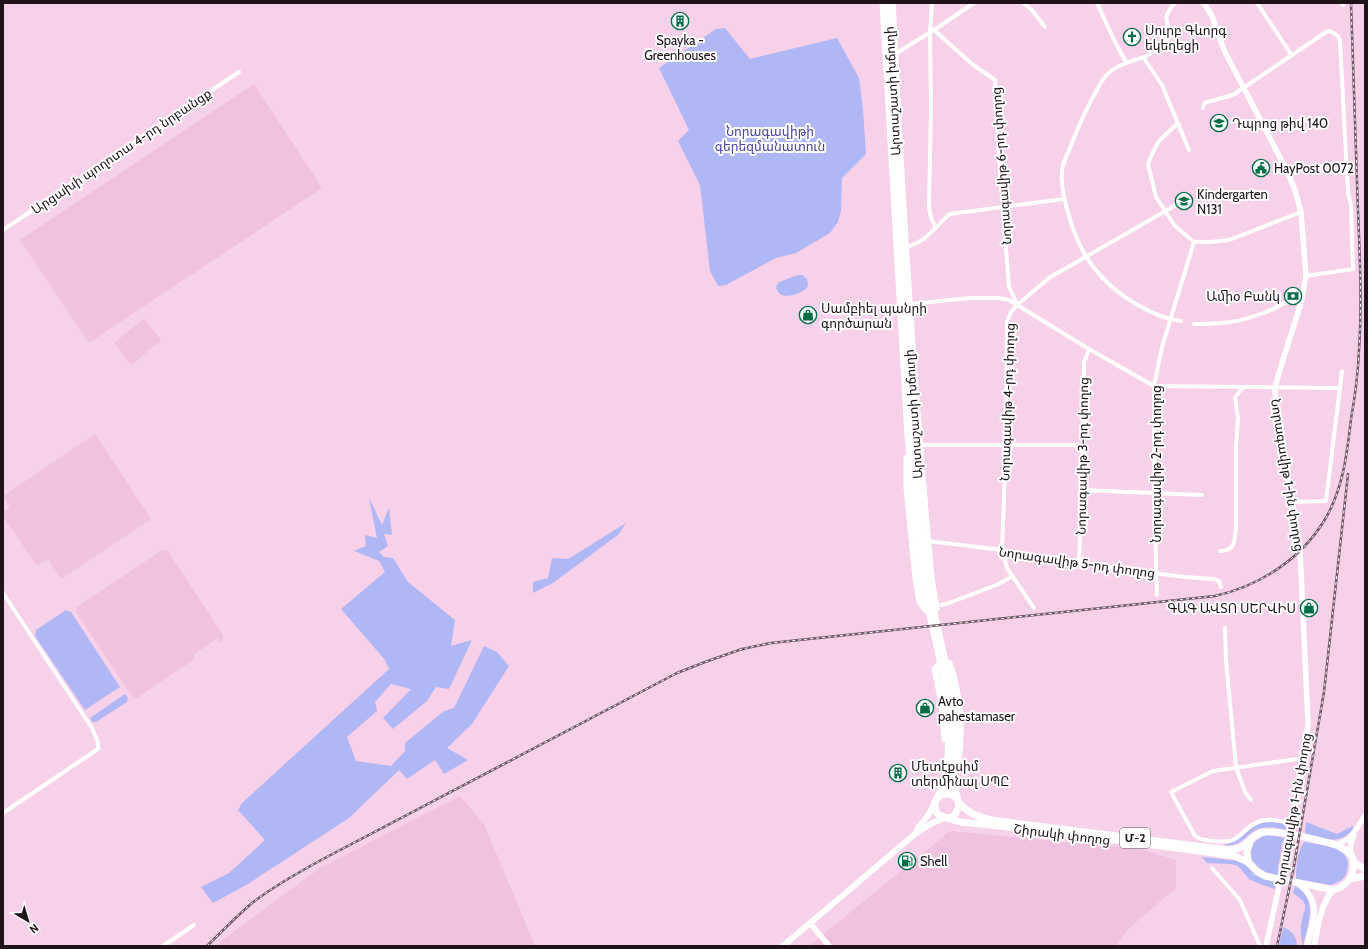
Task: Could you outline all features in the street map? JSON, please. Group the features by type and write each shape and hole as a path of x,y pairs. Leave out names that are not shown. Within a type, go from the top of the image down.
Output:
{"highway":[{"name":"Արտաշատի խճուղի","path":"883,3 908,436 923,583 935,607"},
{"name":"Արտաշատի խճուղի","path":"887,3 913,437 925,560 935,607 954,724 953,769 954,784 959,808 953,816 946,818"},
{"path":"908,436 906,472 916,579 922,606 929,611 935,607"},
{"path":"947,773 944,722 935,669 938,666 949,663 957,691 961,717 954,784"},
{"name":"Արտաշատի խճուղի","path":"936,800 943,787 947,773 949,727 947,681"},
{"path":"946,818 936,812 936,800 943,794 949,794 958,800"},
{"name":"Շիրակի փողոց","path":"958,800 972,814 990,820 1228,850 1240,848 1261,833 1268,831 1286,834 1337,845 1365,869"},
{"name":"Շիրակի փողոց","path":"946,818 960,822 1234,856 1248,862 1257,872 1265,876 1333,890"},
{"path":"1248,862 1247,852 1250,841"},
{"path":"1333,890 1346,884 1350,879 1353,871 1352,858"},
{"path":"1350,879 1365,876"}],"main road":[{"name":"Արտաշատի խճուղի","path":"893,3 920,445 935,607"},
{"name":"Նորագավիթ 1-ին փողոց","path":"1204,3 1212,16 1224,50 1288,173 1295,190 1301,212 1306,276 1301,303 1275,387 1300,549 1308,723 1304,758 1292,823 1266,946"},
{"path":"935,607 949,663"},
{"name":"Արտաշատի խճուղի","path":"915,834 929,814 936,800"},
{"path":"1337,845 1350,838 1365,816"},
{"name":"Արտաշատի խճուղի","path":"783,946 915,834 932,823 946,818"},
{"path":"1352,858 1350,843 1365,821"},
{"path":"1297,883 1308,891 1314,906 1307,946"},
{"path":"1314,946 1324,904 1327,896 1333,890"},
{"path":"810,923 829,946"}],"street":[{"path":"932,3 929,206 931,218 936,228"},
{"path":"895,54 932,32 974,3"},
{"path":"1023,3 1031,9 1045,27"},
{"path":"1097,3 1126,62"},
{"path":"1175,3 1167,14 1166,20 1171,31 1170,38 1152,53 1126,62 1111,71 1103,80 1085,111 1063,166 1062,184 1064,199 1074,235 1086,256 1109,286 1153,314 1170,320 1181,321"},
{"path":"1257,3 1292,54"},
{"path":"1203,108 1204,104 1207,102 1233,95 1326,32 1330,31 1338,36 1340,41 1348,193 1351,205 1353,269 1306,276"},
{"name":"Նորագավիթ 6-րդ փողոց","path":"932,32 972,64 995,80 1009,287 1017,305"},
{"path":"1143,57 1162,85 1189,150"},
{"name":"Արցախի պողոտա 4-րդ նրբանցք","path":"3,230 239,72"},
{"path":"1178,123 1159,141 1152,152 1148,164 1156,197 1164,211 1175,226 1194,242 1230,240 1301,212"},
{"path":"907,247 919,242 950,214 1064,199"},
{"name":"Նորագավիթ 4-րդ փողոց","path":"1034,608 1012,576 1004,561 1002,550 1006,445 1007,322 1011,312 1017,305 1049,278 1176,205"},
{"name":"Նորագավիթ 2-րդ փողոց","path":"1157,596 1154,494 1154,386 1162,347 1194,242"},
{"path":"911,304 970,298 1005,299 1154,386 1340,388"},
{"path":"1194,324 1228,323 1244,320 1279,307 1285,302 1301,303"},
{"name":"Նորագավիթ 3-րդ փողոց","path":"1079,564 1084,363 1089,349"},
{"path":"1292,502 1326,501 1342,371"},
{"path":"1220,551 1228,550 1232,547 1236,528 1236,448 1238,418 1235,397 1243,388"},
{"path":"920,445 1082,446"},
{"path":"1082,490 1202,495"},
{"name":"Նորագավիթ 5-րդ փողոց","path":"928,541 1002,550 1079,564 1156,574 1214,579 1219,581 1221,587"},
{"path":"935,607 999,584 1012,576"},
{"path":"3,593 92,728 98,742 98,749 3,813"},
{"path":"1225,628 1226,660 1236,767 1245,792 1251,800"},
{"path":"1292,823 1265,820 1255,824 1230,842 1202,840 1195,836 1172,792 1213,771 1304,758"},
{"path":"1212,868 1240,900 1260,946"},
{"path":"164,946 194,925"}],"shaded area":[{"path":"254,84 322,188 89,343 20,240"},
{"path":"144,319 161,340 131,365 114,343"},
{"path":"95,434 151,519 61,579 48,559 37,566 3,516 3,512 10,507 3,496"},
{"path":"162,550 167,550 223,635 223,640 220,642 218,638 194,654 193,660 137,698 132,696 76,612 77,607"},
{"path":"460,796 484,824 535,946 218,946 221,941 320,868"},
{"path":"950,831 1140,849 1176,860 1176,888 1128,929 1117,944 1118,946 809,946"}],"green space":[{"name":"Նորագավիթի գերեզմանատուն","path":"725,28 750,59 837,38 859,78 866,154 842,178 841,211 838,222 830,233 796,253 776,258 726,285 718,286 710,271 700,185 678,141 689,130 659,68 716,29"},
{"path":"802,275 807,279 808,285 806,289 789,296 784,296 778,292 776,287 779,282"},
{"path":"369,498 382,525 389,508 392,535 384,534 388,546 379,552 384,557 393,558 408,582 455,620 451,646 472,640 449,689 436,687 427,701 393,729 383,718 411,689 391,684 375,702 377,711 347,737 356,761 391,766 405,751 405,743 444,711 454,708 484,646 497,652 509,666 472,724 447,748 468,760 444,774 435,760 407,779 399,770 349,818 248,884 213,903 201,887 229,873 265,840 238,810 242,803 389,669 385,660 341,609 385,572 379,561 354,551 366,546 365,535 377,538"},
{"path":"626,523 619,534 553,583 533,593 533,582 548,578 552,558 568,559"},
{"path":"66,610 71,612 120,687 85,710 35,636 36,630"},
{"path":"125,694 128,698 127,702 96,722 92,722 90,718"},
{"path":"1276,822 1283,824 1287,828 1286,830 1264,827 1251,833 1236,844 1223,845 1235,841 1257,825"},
{"path":"1306,822 1337,834 1353,826 1354,828 1343,838 1331,840 1305,834"},
{"path":"1268,835 1285,838 1282,844 1278,864 1278,875 1268,873 1257,867 1251,857 1252,846 1261,837"},
{"path":"1304,842 1334,848 1341,852 1345,856 1348,863 1346,874 1343,878 1331,885 1296,879 1297,860"},
{"path":"1202,857 1239,861 1247,866 1255,875 1276,882 1275,889 1249,879 1238,866 1231,864 1207,863"},
{"path":"1295,886 1302,891 1307,898 1309,905 1309,921 1303,946 1301,927 1305,904 1293,893"},
{"path":"1283,927 1293,934 1296,939 1297,946 1279,946"}],"railway":[{"path":"207,946 252,903 305,869 677,673 705,662 742,649 771,643 1215,596 1247,586 1277,569 1291,559 1314,535 1324,521 1336,497 1346,458 1359,359 1360,281 1351,3"},
{"path":"1277,946 1294,866 1324,692 1348,474"}],"place":[{"name":"Spayka - Greenhouses","path":"680,21"},
{"name":"Սուրբ Գևորգ եկեղեցի","path":"1132,37"},
{"name":"Դպրոց թիվ 140","path":"1219,123"},
{"name":"HayPost 0072","path":"1261,168"},
{"name":"Kindergarten N131","path":"1184,201"},
{"name":"Ամիօ Բանկ","path":"1293,296"},
{"name":"Սամբիել պանրի գործարան","path":"808,315"},
{"name":"ԳԱԳ ԱՎՏՈ ՍԵՐՎԻՍ","path":"1309,608"},
{"name":"Avto pahestamaser","path":"925,708"},
{"name":"Մետէքսիմ տերմինալ ՍՊԸ","path":"898,773"},
{"name":"Shell","path":"907,861"}]}
